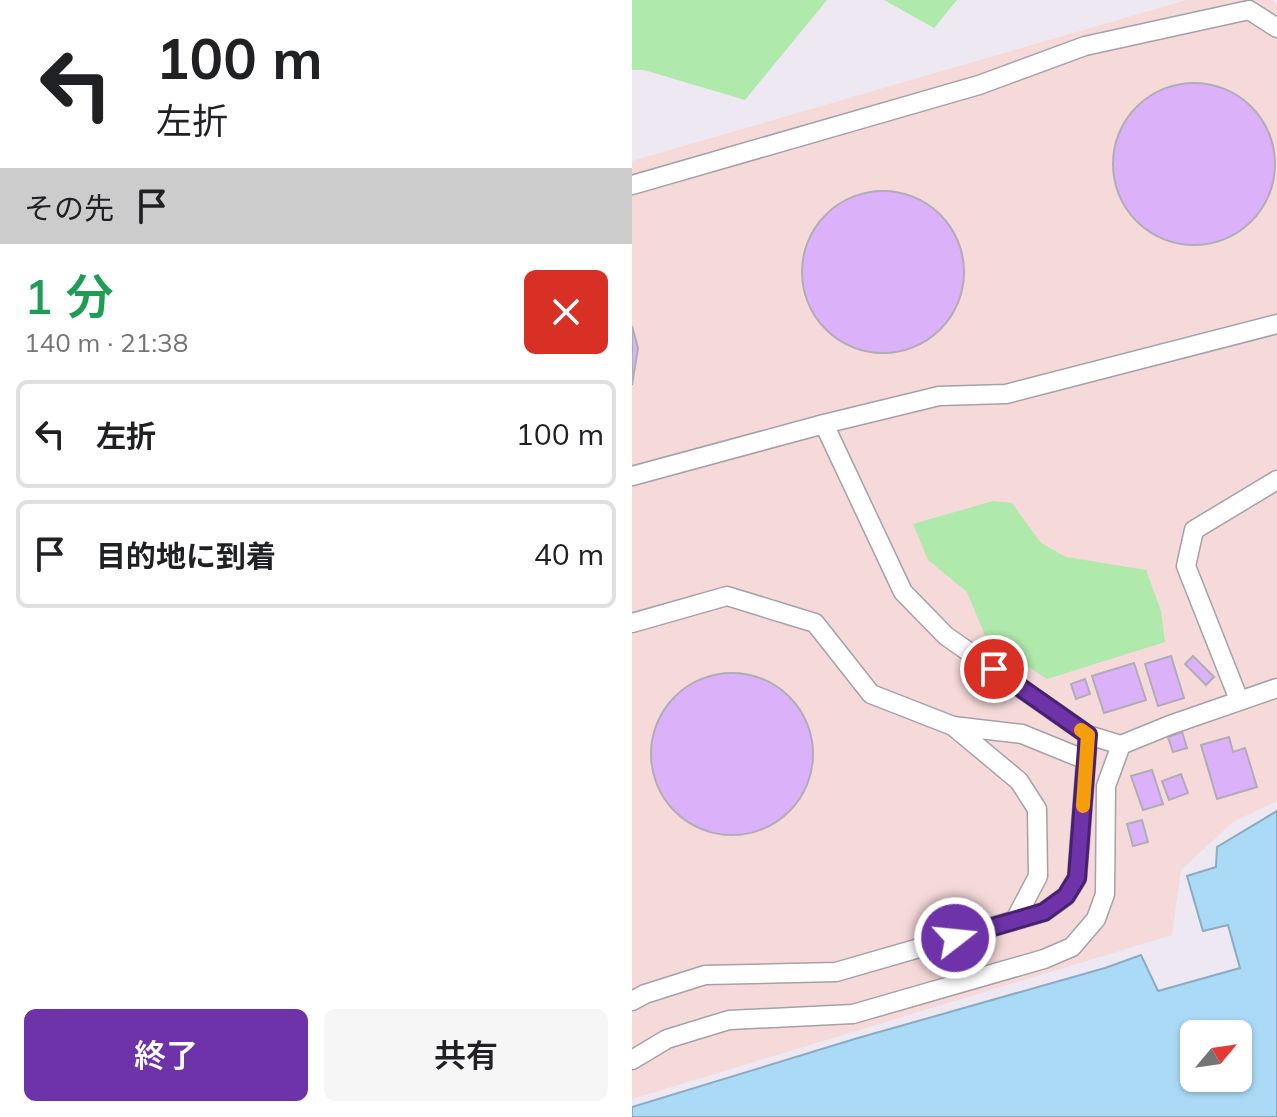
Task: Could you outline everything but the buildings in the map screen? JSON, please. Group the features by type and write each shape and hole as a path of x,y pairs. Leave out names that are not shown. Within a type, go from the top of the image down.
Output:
{"street":[{"path":"632,185 979,85 1085,46 1249,10 1277,28"},
{"path":"632,476 939,396 1006,394 1277,324"},
{"path":"824,424 903,592 946,636 1088,735 1121,745 1277,688"},
{"path":"1239,700 1186,566 1194,530 1277,480"},
{"path":"632,623 727,596 815,623 871,694 953,726 1022,734 1086,760"},
{"path":"953,726 1019,781 1037,809 1038,876 1015,920"},
{"path":"632,1001 705,975 836,972 1044,912 1066,896 1077,878 1088,735"},
{"path":"632,1060 667,1039 729,1020 853,1014 1044,959 1072,947 1096,919 1105,894 1106,786 1121,745"}],"shaded area":[{"path":"1187,0 1272,0 1277,4 1277,801 1233,822 1181,870 1172,935 632,1099 632,161"}],"green space":[{"path":"632,0 827,0 745,100 644,70 632,70"},
{"path":"884,0 957,0 934,28"},
{"path":"993,501 1012,503 1041,543 1066,557 1146,570 1161,611 1165,642 1047,679 987,640 967,592 928,560 913,524"}],"water":[{"path":"1277,811 1277,1117 632,1117 632,1107 1141,955 1158,991 1240,968 1228,925 1203,931 1187,876 1216,867 1217,847"}],"slow traffic":[{"path":"1081,730 1088,735 1083,806"}],"route":[{"path":"955,938 1044,912 1066,896 1077,878 1088,735 994,669"}]}
